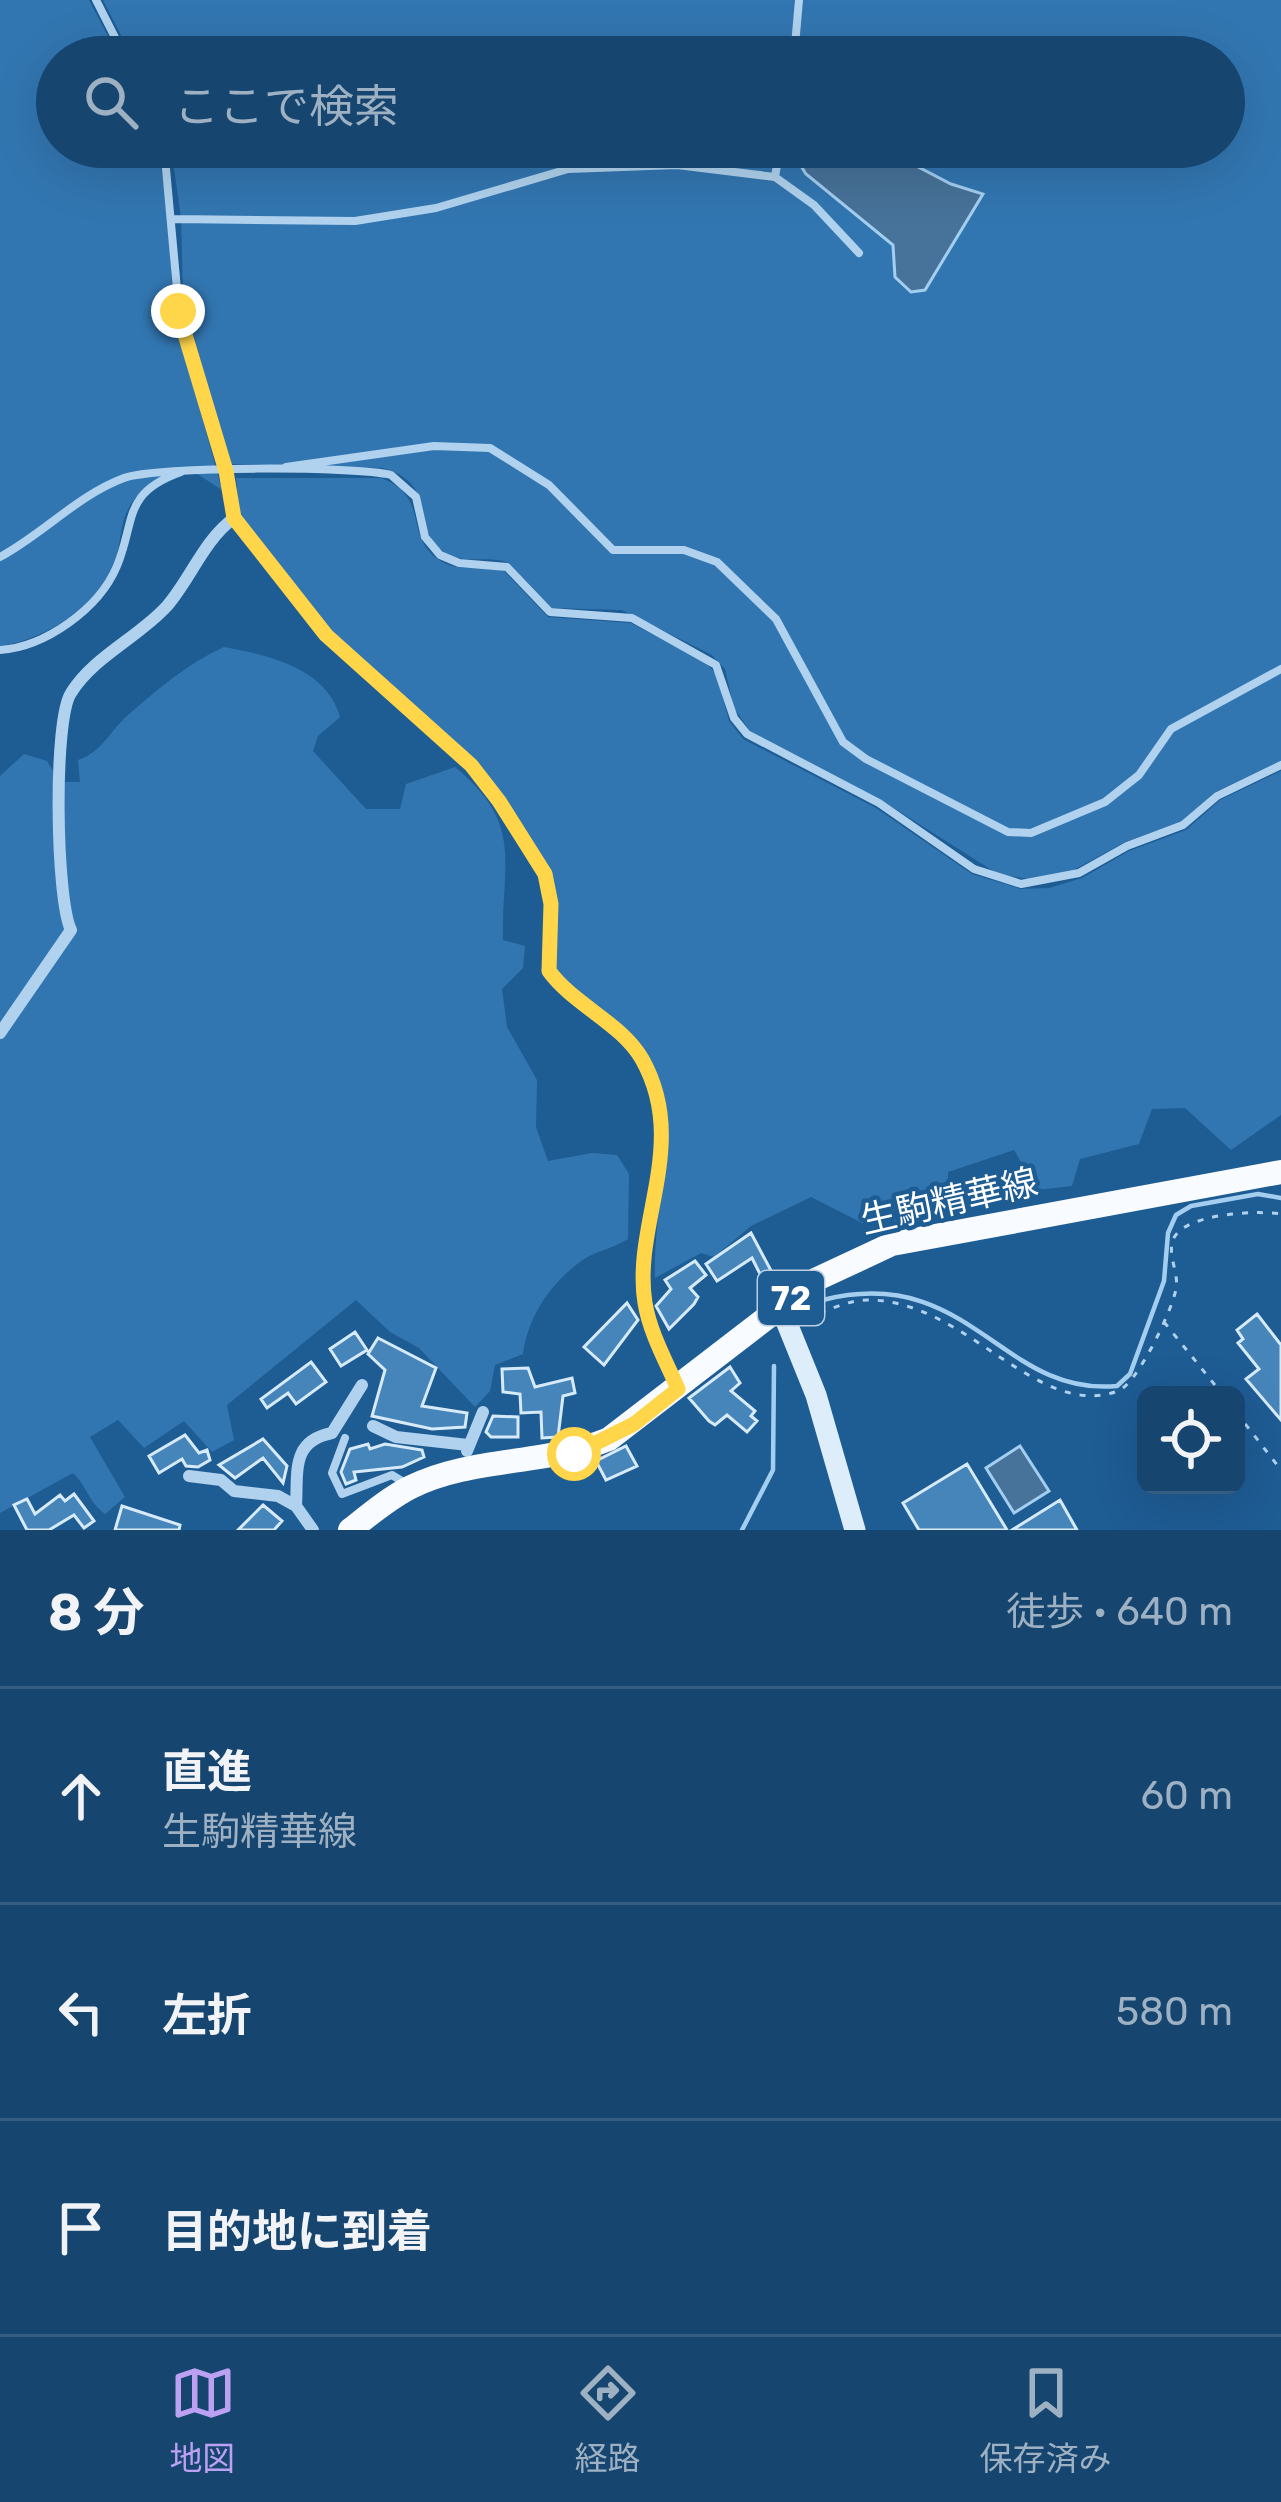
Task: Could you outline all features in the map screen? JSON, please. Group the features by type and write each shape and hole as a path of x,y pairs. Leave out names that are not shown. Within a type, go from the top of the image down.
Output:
{"main road":[{"name":"生駒精華線","path":"350,1530 411,1487 466,1458 574,1454 634,1424 817,1279 892,1244 1281,1172"}],"street":[{"path":"0,1033 71,930 64,892 61,755 62,717 70,694 167,605 222,527 234,518 326,635 471,765 499,801 545,874 551,904 549,971 642,1059 661,1130 644,1300 678,1389"},
{"path":"780,1306 816,1395 855,1530"},
{"path":"296,1506 303,1447 311,1437 332,1433 362,1385"},
{"path":"373,1426 466,1458 483,1412"},
{"path":"189,1476 221,1480 233,1491 278,1496 296,1506 313,1530"}],"lane":[{"path":"96,0 114,36"},
{"path":"796,36 799,0"},
{"path":"167,168 178,311 226,471 234,518"},
{"path":"174,219 355,221 436,208 568,169 595,168"},
{"path":"702,168 775,177 814,205 860,253"},
{"path":"775,177 777,168"},
{"path":"260,471 466,443 501,452 549,485 613,550 684,550 717,562 776,619 843,742 866,759 1008,832 1031,833 1106,802 1139,775 1171,729 1281,669"},
{"path":"0,650 52,634 102,590 119,560 124,525 136,502 164,479 188,470"},
{"path":"0,557 125,477 188,470 382,472 398,478 416,497 429,543 446,559 507,567 550,612 621,614 684,644 721,672 730,709 747,734 879,803 996,878 1035,884 1069,877 1126,846 1183,825 1217,796 1281,765"},
{"path":"345,1438 332,1473 342,1494 392,1475 411,1487"}],"path":[{"path":"802,1322 863,1300 937,1313 1058,1394 1119,1391 1135,1380 1176,1289 1172,1243 1178,1232 1192,1222 1256,1212 1281,1214"},
{"path":"1162,1320 1216,1386"},
{"path":"1245,1424 1281,1470"}],"shaded area":[{"path":"0,0 89,0 108,36 36,36 36,168 161,168 169,219 173,312 222,490 188,468 151,484 128,508 115,562 96,593 52,628 0,646"},
{"path":"103,0 1281,0 1281,761 1215,792 1181,822 1125,842 1068,873 1035,880 998,874 881,800 750,731 734,708 725,669 712,655 622,610 552,608 509,563 457,558 442,551 427,530 418,495 401,475 383,468 229,464 183,296 174,168 1245,168 1245,36 121,36"},
{"path":"802,168 920,168 983,194 925,290 911,292 895,277 893,245"},
{"path":"236,478 381,478 406,495 422,540 439,560 504,571 548,617 631,623 706,663 717,675 729,721 743,739 876,808 972,874 1021,889 1049,888 1082,878 1129,851 1186,830 1220,800 1281,771 1281,1115 1231,1150 1185,1108 1152,1109 1139,1144 1080,1159 1072,1186 1037,1190 1014,1150 948,1172 949,1208 874,1229 811,1197 751,1226 714,1257 701,1253 655,1278 665,1141 658,1087 641,1049 555,970 551,871 475,761 330,631 239,513"},
{"path":"224,647 277,660 323,687 340,717 318,736 313,751 366,809 400,809 406,784 455,767 492,808 504,846 503,940 525,946 523,968 502,989 507,1027 537,1080 536,1127 548,1161 592,1153 617,1155 629,1174 628,1239 584,1259 561,1278 536,1313 523,1354 495,1365 490,1391 475,1407 419,1348 390,1332 356,1300 227,1405 234,1440 212,1452 184,1421 144,1448 118,1420 90,1437 125,1497 105,1514 73,1473 0,1513 0,776 24,754 47,761 60,782 80,782 78,760 99,747 162,686"},
{"path":"1020,1446 1049,1491 1014,1513 986,1468"}],"building":[{"path":"751,1233 776,1280 766,1286 752,1258 717,1281 706,1264"},
{"path":"695,1261 706,1275 690,1288 698,1297 669,1329 656,1306 671,1289 665,1280"},
{"path":"627,1303 638,1320 604,1365 584,1347"},
{"path":"1257,1314 1281,1345 1281,1420 1246,1379 1259,1369 1238,1343 1243,1339 1237,1330"},
{"path":"355,1332 367,1350 341,1366 330,1349"},
{"path":"378,1338 436,1368 422,1406 467,1413 465,1427 432,1429 372,1416 385,1370 368,1354"},
{"path":"311,1362 326,1382 296,1404 288,1393 267,1408 261,1399"},
{"path":"730,1367 740,1383 731,1391 755,1411 751,1416 757,1421 747,1432 727,1415 715,1425 689,1398"},
{"path":"528,1368 535,1387 572,1378 575,1393 563,1396 558,1437 542,1438 541,1412 521,1413 520,1394 503,1392 502,1369"},
{"path":"493,1416 518,1417 518,1437 491,1437 486,1432"},
{"path":"185,1435 199,1453 207,1450 210,1460 198,1467 186,1466 182,1459 159,1473 149,1456"},
{"path":"263,1439 287,1466 283,1483 263,1458 235,1478 219,1465"},
{"path":"368,1444 370,1449 385,1444 422,1450 424,1457 402,1467 354,1472 356,1480 346,1484 341,1472 350,1449"},
{"path":"626,1446 637,1466 606,1480 596,1461"},
{"path":"967,1464 1007,1530 919,1530 903,1503"},
{"path":"74,1494 94,1521 84,1528 74,1515 49,1530 27,1530 14,1505 27,1499 35,1514 60,1495 65,1501"},
{"path":"1060,1500 1077,1530 1012,1530"},
{"path":"263,1505 282,1521 274,1530 238,1530"},
{"path":"122,1506 180,1525 179,1530 115,1530"}],"waterway":[{"path":"823,1300 873,1294 915,1299 950,1314 1043,1372 1077,1384 1117,1386 1130,1374 1164,1281 1168,1233 1176,1215 1191,1206 1258,1194 1281,1198"},
{"path":"742,1530 773,1470 774,1366"}],"route":[{"path":"178,311 230,485 234,518 326,635 471,765 499,801 545,874 551,904 549,971 562,989 624,1038 642,1059 661,1130 661,1181 648,1233 644,1300 678,1389 634,1424 574,1454"}]}
